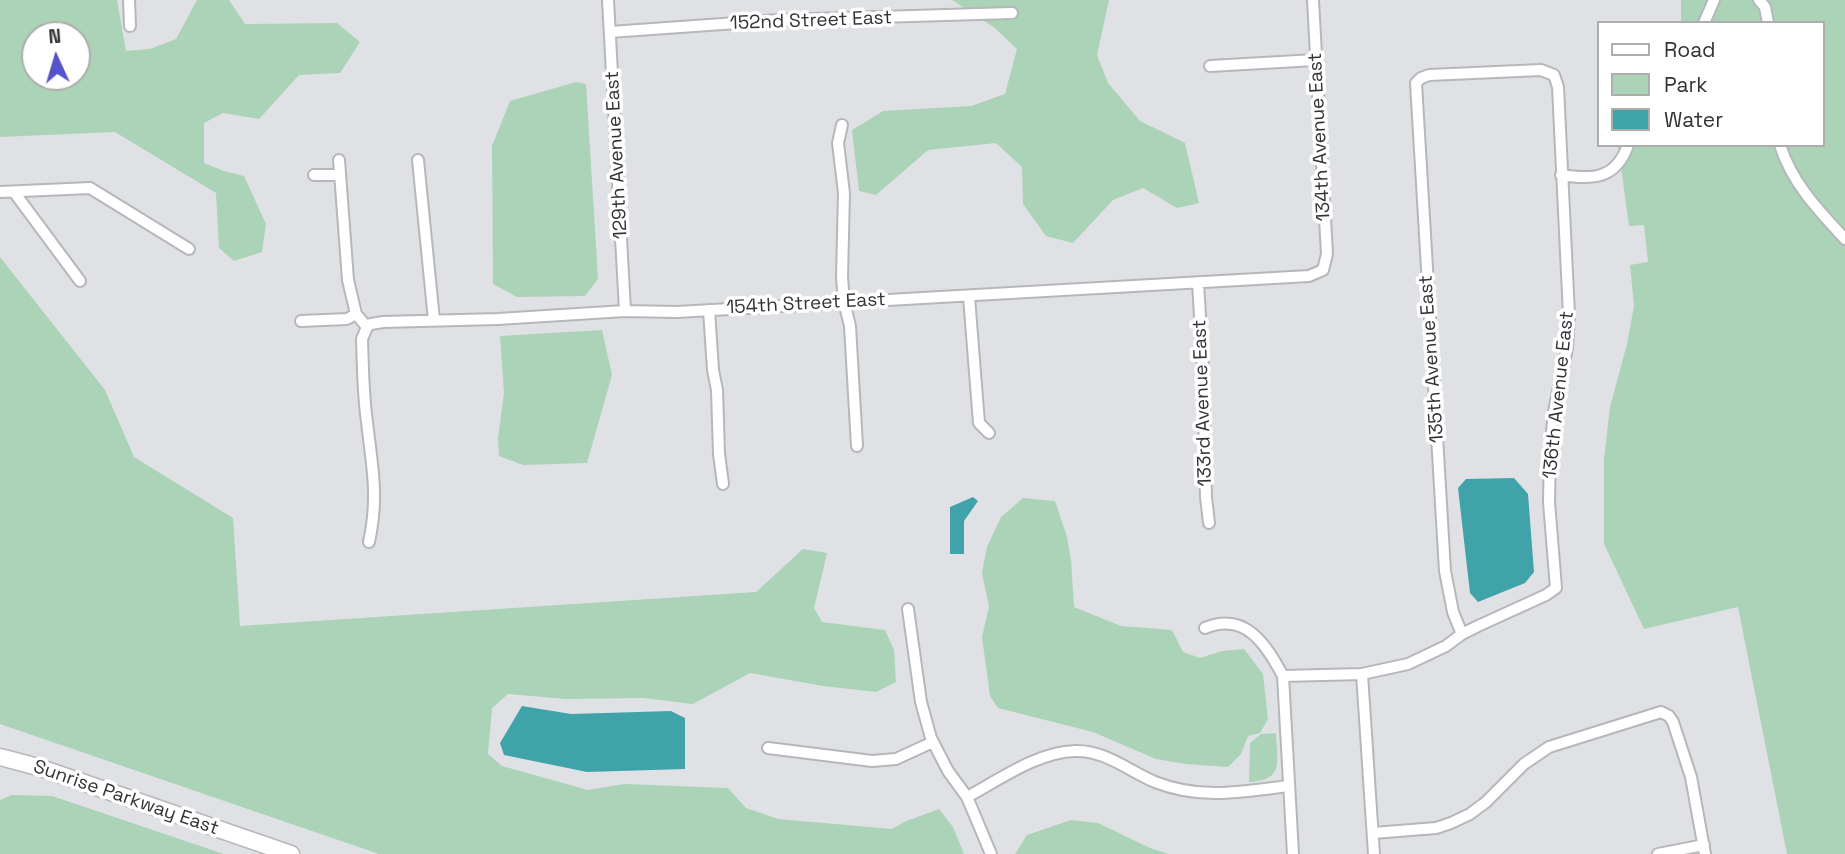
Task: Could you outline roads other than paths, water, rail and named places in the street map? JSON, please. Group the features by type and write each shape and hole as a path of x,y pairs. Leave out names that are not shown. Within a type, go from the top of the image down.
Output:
{"street":[{"path":"129,0 130,26"},
{"name":"129th Avenue East","path":"608,0 625,311"},
{"name":"134th Avenue East","path":"1313,0 1326,247 1324,267 1320,273"},
{"path":"1705,21 1714,0"},
{"path":"1759,0 1765,7 1768,21"},
{"name":"152nd Street East","path":"610,32 779,20 1012,13"},
{"path":"1210,66 1315,60"},
{"name":"135th Avenue East","path":"1462,634 1453,612 1445,571 1416,103 1417,81 1429,75 1541,70 1554,77"},
{"name":"136th Avenue East","path":"1462,634 1556,588 1549,502 1550,451 1554,412 1567,348 1569,315 1558,88 1554,77"},
{"path":"842,125 838,143 844,193 842,277 850,326 857,446"},
{"path":"1561,175 1584,178 1611,172 1624,157 1627,147"},
{"path":"1781,147 1792,177 1845,239"},
{"path":"338,160 348,280 356,314 367,327 362,339 376,501 369,542"},
{"path":"418,160 434,320"},
{"path":"314,175 340,174"},
{"path":"0,192 90,188 189,249"},
{"path":"15,192 80,281"},
{"name":"154th Street East","path":"367,327 383,322 969,297 1309,276 1320,273"},
{"name":"133rd Avenue East","path":"1198,282 1209,523"},
{"path":"969,297 979,423 989,433"},
{"path":"709,310 723,484"},
{"path":"301,321 348,319 356,314"},
{"path":"908,609 921,702 933,742 967,797 991,854"},
{"path":"1205,628 1216,623 1228,623 1247,629 1256,635 1270,653 1283,676 1293,854"},
{"path":"1283,676 1362,674 1391,669 1420,660 1462,634"},
{"path":"1362,674 1374,854"},
{"path":"1373,833 1436,828 1451,823 1478,808 1524,764 1549,747 1657,712 1665,713 1673,722 1688,765 1704,849 1658,854"},
{"path":"768,748 872,761 896,759 933,742"},
{"path":"967,797 1034,762 1075,751 1098,754 1156,782 1198,794 1288,786"},
{"name":"Sunrise Parkway East","path":"0,757 291,854"}],"water":[{"path":"1514,478 1528,494 1534,572 1525,583 1478,602 1470,593 1458,488 1466,479"},
{"path":"973,497 978,501 964,521 964,554 950,554 950,507"},
{"path":"522,706 571,714 671,711 685,718 685,769 587,772 504,755 500,743"}]}
